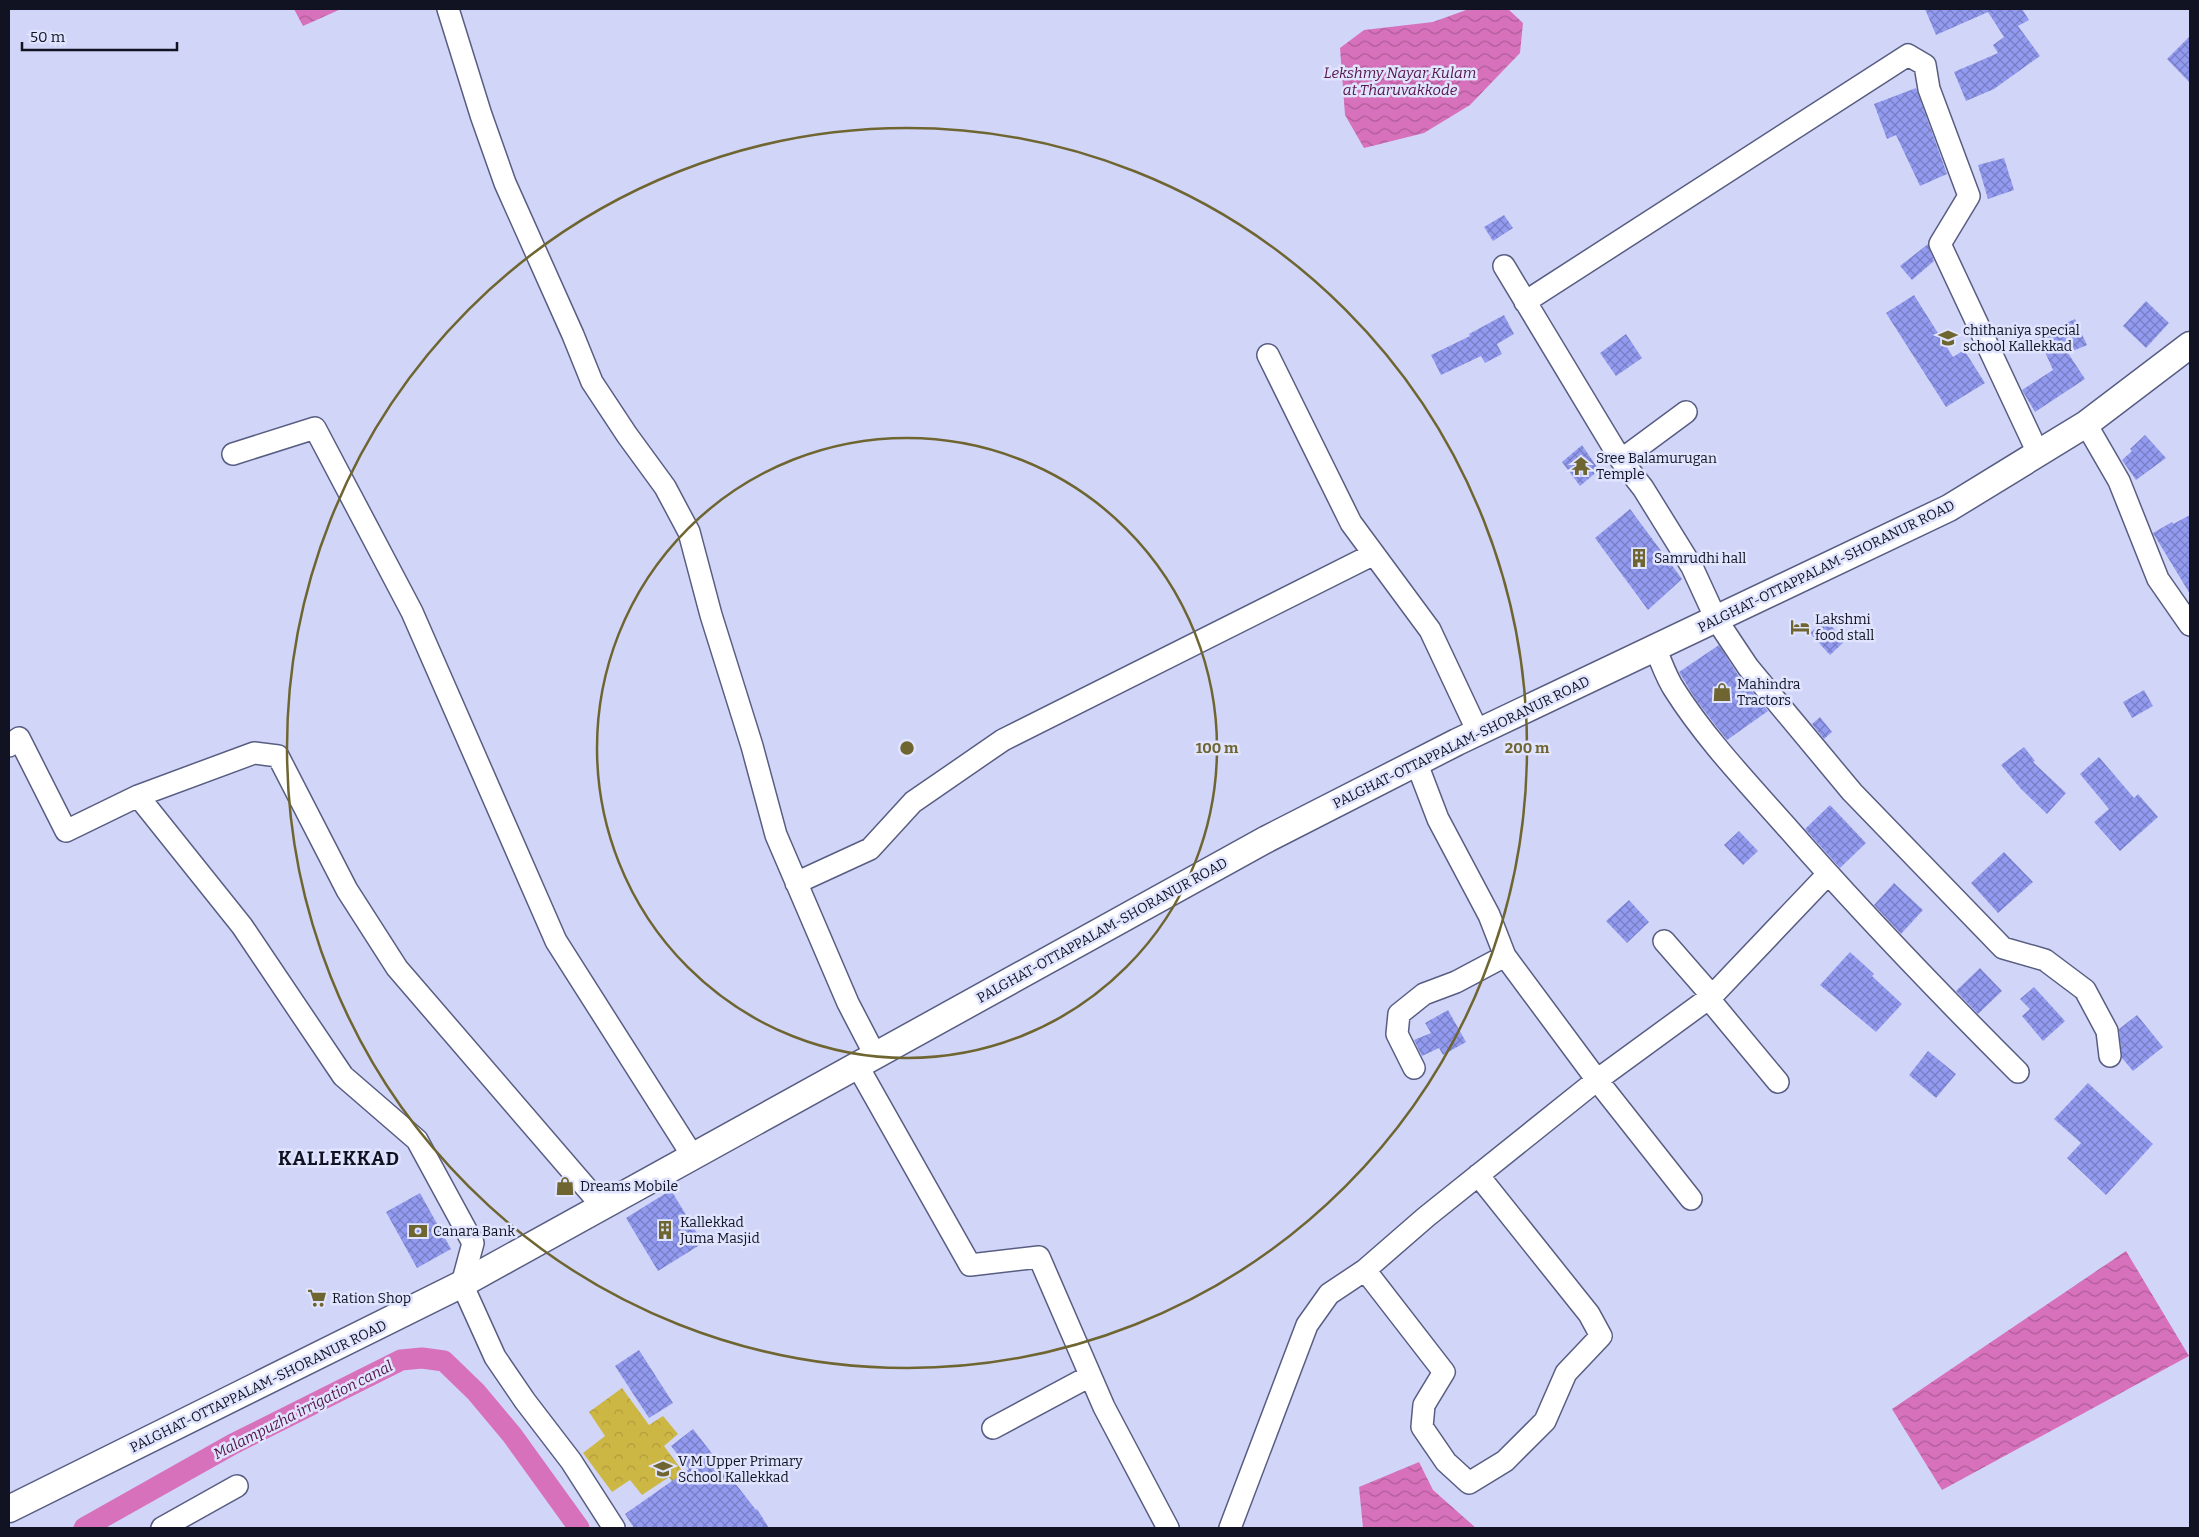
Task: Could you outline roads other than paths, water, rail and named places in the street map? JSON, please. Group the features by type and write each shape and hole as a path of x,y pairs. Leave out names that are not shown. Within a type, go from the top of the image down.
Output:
{"main road":[{"name":"PALGHAT-OTTAPPALAM-SHORANUR ROAD","path":"9,1509 462,1284 692,1155 1267,839 1478,732 1950,508 2086,424 2190,345"}],"street":[{"path":"448,9 481,115 505,183 592,382 627,435 665,487 689,532 776,835 848,1003 866,1060 970,1265 1039,1257 1104,1407 1168,1528"},
{"path":"1525,302 1908,55 1926,65 1929,90 1969,196 1940,244 2038,453"},
{"path":"1504,266 1621,460 1643,488 1692,567 1716,619 1748,666 1852,792 2003,948 2045,960 2085,990 2107,1031 2110,1056"},
{"path":"1268,355 1351,523 1430,630 1478,732"},
{"path":"1621,460 1686,412"},
{"path":"2086,424 2119,481 2158,579 2190,625"},
{"path":"233,454 315,428 412,612 556,942 692,1155"},
{"path":"796,883 870,849 913,802 1003,740 1374,554"},
{"path":"1655,648 1673,688 1712,740 1828,874 1949,1003 2018,1072"},
{"path":"9,746 19,738 66,831 138,796 254,753 278,756 347,890 397,968 602,1206"},
{"path":"1417,764 1438,819 1489,915 1505,956 1597,1080 1691,1199"},
{"path":"138,796 242,926 343,1076 417,1140 473,1243 462,1284 495,1357 525,1401 571,1461 614,1528"},
{"path":"1230,1528 1307,1325 1328,1294 1365,1270 1426,1217 1597,1080 1711,997 1828,874"},
{"path":"1664,941 1778,1082"},
{"path":"1414,1068 1397,1034 1399,1014 1424,994 1456,982 1505,956"},
{"path":"1365,1270 1444,1372 1424,1405 1422,1427 1446,1462 1470,1484 1505,1461 1545,1421 1566,1373 1601,1336 1589,1314 1478,1175"},
{"path":"993,1428 1090,1376"},
{"path":"162,1528 237,1486"}],"water":[{"path":"294,9 341,9 303,26"},
{"name":"Lekshmy Nayar Kulam at Tharuvakkode","path":"1469,9 1508,9 1523,23 1520,53 1470,105 1424,133 1364,148 1345,115 1340,48 1364,30 1433,22"},
{"path":"2126,1251 2189,1356 1942,1490 1892,1409"},
{"path":"1419,1462 1433,1490 1476,1528 1363,1528 1359,1487"}],"waterway":[{"name":"Malampuzha irrigation canal","path":"84,1528 233,1444 401,1360 422,1358 444,1361 476,1392 512,1435 579,1528"}],"place":[{"name":"chithaniya special school Kallekkad","path":"1948,338"},
{"name":"Sree Balamurugan Temple","path":"1581,466"},
{"name":"Samrudhi hall","path":"1639,558"},
{"name":"Lakshmi food stall","path":"1800,627"},
{"name":"Mahindra Tractors","path":"1722,692"},
{"name":"Dreams Mobile","path":"565,1186"},
{"name":"Kallekkad Juma Masjid","path":"665,1230"},
{"name":"Canara Bank","path":"418,1231"},
{"name":"Ration Shop","path":"317,1298"},
{"name":"V M Upper Primary School Kallekkad","path":"663,1469"}],"district":[{"name":"KALLEKKAD","path":"339,1158"}]}
